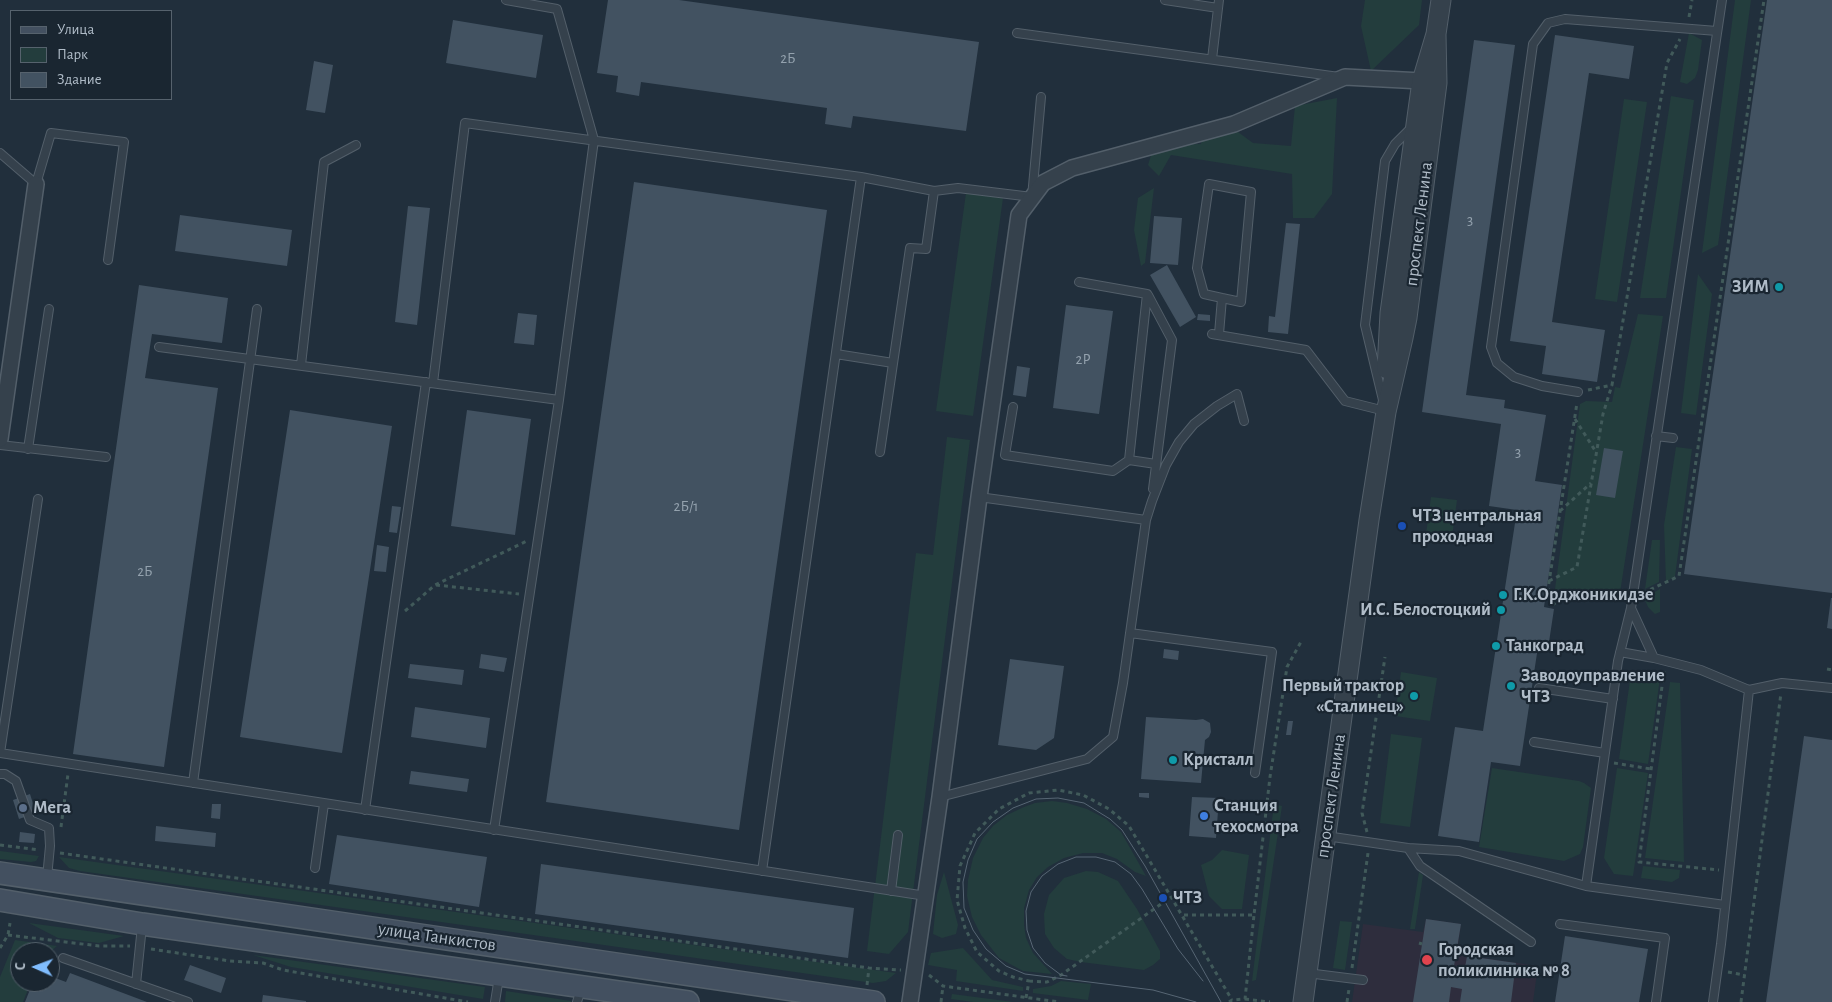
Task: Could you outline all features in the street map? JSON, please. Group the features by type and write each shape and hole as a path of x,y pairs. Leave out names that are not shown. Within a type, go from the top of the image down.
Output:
{"main road":[{"name":"улица Танкистов","path":"0,872 874,1002"},
{"name":"улица Танкистов","path":"0,900 142,924 500,976 579,995 688,1002"}],"street":[{"name":"проспект Ленина","path":"1303,1002 1386,412 1398,316 1412,131 1422,81 1436,34 1441,0"},
{"name":"проспект Ленина","path":"1398,316 1428,154 1437,83 1436,34"},
{"path":"910,1002 940,797 979,497 1019,215 1042,183 1072,168 1234,124 1345,78 1422,81 1428,84 1435,100"},
{"path":"0,439 2,404 36,184"}],"lane":[{"path":"494,830 559,400 594,140 557,9 506,0"},
{"path":"1165,0 1218,4 1212,59"},
{"path":"1586,886 1620,652 1631,608 1722,0"},
{"path":"1578,392 1542,386 1514,377 1497,363 1491,347 1534,44 1548,23 1565,19 1717,31"},
{"path":"1017,33 1345,78"},
{"path":"365,810 429,382 465,123 861,178 934,191 958,188 1032,197 1041,97"},
{"path":"1222,298 1215,334 1306,350 1345,402 1386,412 1366,324 1385,161 1395,144 1412,131 1426,144 1428,154"},
{"path":"0,153 36,184 51,133 124,142 108,260"},
{"path":"301,366 324,162 356,145"},
{"path":"762,871 861,178"},
{"path":"1209,184 1251,192 1241,302 1222,298 1204,294 1197,268 1209,184"},
{"path":"880,452 910,248 926,249 934,191"},
{"path":"1079,282 1147,294"},
{"path":"1129,460 1147,294"},
{"path":"1147,294 1172,340 1152,501"},
{"path":"28,449 48,308"},
{"path":"193,783 257,309"},
{"path":"159,347 559,400"},
{"path":"836,354 892,363"},
{"path":"940,797 1087,759 1113,738 1123,683 1146,520 1166,465 1179,442 1194,424 1236,394 1244,421"},
{"path":"1013,407 1005,455 1113,471 1129,460 1156,464"},
{"path":"1656,436 1673,438"},
{"path":"0,445 106,457"},
{"path":"979,497 1146,520"},
{"path":"38,499 0,753 926,896"},
{"path":"1631,608 1654,658"},
{"path":"1130,633 1272,652 1255,774"},
{"path":"1620,652 1665,660 1702,670 1749,690 1782,683 1832,688"},
{"path":"1540,688 1613,699"},
{"path":"1712,1002 1729,872 1749,690"},
{"path":"1534,742 1605,753"},
{"path":"0,774 5,774 16,781 30,820 49,828 54,852 47,880"},
{"path":"315,868 324,804"},
{"path":"891,891 898,835"},
{"path":"1326,836 1408,848 1459,851 1586,886 1725,905"},
{"path":"1408,848 1420,866 1531,942"},
{"path":"136,984 142,924"},
{"path":"1560,924 1665,938 1656,1002"},
{"path":"63,958 188,1002"},
{"path":"1307,973 1363,980"},
{"path":"495,1002 500,976"}],"path":[{"path":"1549,581 1578,567 1603,414 1612,385 1667,63 1686,28 1692,0"},
{"path":"1631,599 1679,576 1764,0"},
{"path":"1555,605 1547,595 1578,392 1612,385"},
{"path":"1574,418 1597,452"},
{"path":"1560,511 1592,483"},
{"path":"392,622 435,585 538,535"},
{"path":"435,585 529,595"},
{"path":"1245,999 1270,777 1287,667 1302,640"},
{"path":"1665,660 1639,862 1729,872"},
{"path":"1827,669 1832,670"},
{"path":"1740,1002 1782,683"},
{"path":"1604,762 1651,769"},
{"path":"54,852 68,769"},
{"path":"1172,897 1061,975 1047,982 1029,981 1013,977 999,971 977,952 965,928 957,900 960,866 975,833 999,809 1029,793 1058,790 1083,795 1109,809 1129,826 1183,915 1230,1001 1245,999 1270,1002"},
{"path":"0,845 869,968 915,971 926,973 943,986 1059,1002"},
{"path":"20,855 21,848"},
{"path":"1183,915 1254,915"},
{"path":"0,948 8,935 10,923"},
{"path":"8,935 99,946 120,945 230,961 263,963 283,970 468,1002"},
{"path":"1026,998 1029,981"},
{"path":"941,1002 943,986"}],"shaded area":[{"name":"Городская поликлиника № 8","path":"1426,919 1461,924 1457,954 1538,966 1533,1002 1352,1002 1363,924 1423,932"}],"green space":[{"path":"1365,0 1422,0 1419,25 1371,71 1361,26"},
{"path":"1735,0 1751,0 1718,245 1702,253"},
{"path":"1689,33 1702,40 1698,70 1695,78 1687,84 1680,82"},
{"path":"1671,96 1694,100 1666,298 1640,298"},
{"path":"1337,98 1332,194 1314,218 1293,218 1292,174 1171,155 1159,176 1148,165 1153,149 1166,145 1201,144 1202,138 1238,132 1253,143 1291,146 1295,106"},
{"path":"1624,99 1647,102 1617,302 1595,299"},
{"path":"1154,188 1145,263 1141,266 1134,230 1138,198"},
{"path":"966,193 1003,198 973,416 936,411"},
{"path":"1698,274 1712,294 1696,415 1681,413"},
{"path":"1638,314 1663,316 1619,599 1555,589 1580,404 1586,401 1612,402 1615,387 1620,388"},
{"path":"947,437 970,440 908,932 889,954 867,951 916,553 933,555"},
{"path":"1676,447 1692,449 1675,576 1666,582 1664,525"},
{"path":"1431,497 1457,500 1452,537 1426,534"},
{"path":"1652,540 1660,540 1659,582 1645,589"},
{"path":"1660,589 1660,612 1655,614 1648,607 1644,598"},
{"path":"1401,672 1437,678 1430,721 1395,716"},
{"path":"1637,676 1660,678 1648,764 1619,759 1630,680"},
{"path":"1670,682 1680,683 1684,862 1645,858"},
{"path":"1391,734 1422,738 1410,827 1380,823"},
{"path":"1492,768 1579,781 1591,788 1583,847 1580,854 1564,861 1479,847"},
{"path":"1617,768 1648,773 1633,876 1614,874 1604,858"},
{"path":"1052,801 1087,809 1106,819 1121,832 1146,876 1135,872 1117,859 1102,853 1083,853 1064,858 1048,867 1037,877 1029,890 1024,908 1026,938 1033,953 1052,974 1023,971 999,958 981,935 972,917 967,896 968,880 973,858 983,838 993,826 1007,815 1024,807 1035,803"},
{"path":"1274,804 1282,806 1256,980 1252,981"},
{"path":"1222,850 1249,855 1242,909 1222,909 1209,896 1201,865 1212,860"},
{"path":"0,851 39,856 36,861 31,862 0,859"},
{"path":"59,857 896,973 886,981 873,983 80,871 69,868"},
{"path":"1643,866 1680,870 1679,878 1672,882 1641,878"},
{"path":"1086,871 1098,872 1118,881 1137,909 1160,951 1160,959 1153,965 1144,970 1081,962 1067,959 1054,948 1045,934 1044,914 1049,895 1064,878"},
{"path":"944,872 958,925 956,934 942,938 933,934 937,895"},
{"path":"1419,872 1423,875 1415,929 1410,929"},
{"path":"1340,921 1352,922 1345,970 1333,968"},
{"path":"29,923 124,936 99,943 58,938"},
{"path":"963,948 992,980 1023,987 1023,991 956,981 957,970 928,965 931,953"},
{"path":"10,952 10,992 27,992 23,1002 0,1002 0,977"},
{"path":"253,955 485,987 483,999 291,967"},
{"path":"1061,981 1091,984 1088,1000 1033,993 1033,989 1051,986"},
{"path":"506,991 571,1001 571,1002 505,1002"},
{"path":"952,994 1013,1002 973,1002 951,999"}],"building":[{"path":"608,0 679,0 979,42 966,131 853,116 851,128 825,124 827,108 641,82 639,96 616,92 618,76 597,73"},
{"name":"ЗИМ","path":"1767,0 1832,0 1832,593 1684,574"},
{"path":"453,20 543,35 536,78 446,63"},
{"path":"1555,35 1634,46 1629,79 1589,73 1552,322 1605,330 1597,382 1542,374 1546,346 1510,341"},
{"path":"1474,40 1515,45 1466,395 1505,400 1504,408 1546,415 1535,481 1562,485 1544,607 1554,609 1549,642 1539,640 1520,766 1491,762 1479,842 1438,836 1455,727 1483,731 1517,510 1489,506 1501,424 1422,412"},
{"path":"314,61 333,65 325,113 306,110"},
{"path":"634,182 827,210 739,830 546,802"},
{"path":"408,206 430,208 417,325 395,322"},
{"path":"180,215 292,230 287,266 175,251"},
{"path":"1154,216 1182,218 1178,265 1150,263"},
{"path":"1286,223 1300,224 1288,334 1268,332 1269,316 1275,317"},
{"path":"1167,265 1196,317 1180,327 1150,275"},
{"path":"139,285 228,298 222,343 152,334 145,378 218,388 164,767 73,754"},
{"path":"1066,305 1113,311 1099,414 1053,408"},
{"path":"518,313 537,315 534,345 514,343"},
{"path":"1198,314 1210,315 1210,321 1197,320"},
{"path":"1017,366 1030,368 1026,397 1013,395"},
{"path":"290,410 392,426 342,753 240,737"},
{"path":"467,410 531,419 515,535 451,526"},
{"path":"1604,448 1623,451 1615,498 1596,495"},
{"path":"392,506 401,507 397,533 389,532"},
{"path":"377,545 389,547 386,572 374,571"},
{"path":"1832,598 1832,629 1827,628"},
{"path":"1164,649 1179,651 1178,660 1163,658"},
{"path":"481,654 507,658 504,672 479,668"},
{"path":"1010,659 1064,666 1054,738 1036,750 998,745"},
{"path":"410,664 464,670 462,685 408,678"},
{"path":"415,707 490,718 486,748 411,737"},
{"name":"Кристалл","path":"1146,717 1203,719 1210,723 1211,732 1205,740 1201,783 1141,779"},
{"path":"1288,721 1293,721 1291,735 1286,735"},
{"path":"1804,736 1832,740 1832,1002 1766,1002"},
{"path":"411,771 469,779 467,792 409,784"},
{"path":"1139,793 1149,793 1149,798 1139,797"},
{"path":"30,794 36,813 19,819 13,800"},
{"path":"1192,797 1219,798 1216,838 1189,836"},
{"path":"212,804 221,804 220,819 211,818"},
{"path":"156,826 216,833 215,847 155,841"},
{"path":"20,832 35,834 34,843 19,842"},
{"path":"337,835 487,857 479,907 329,884"},
{"path":"541,864 854,908 848,958 535,914"},
{"path":"1426,919 1461,924 1454,966 1465,968 1467,956 1516,963 1511,1002 1460,1002 1462,989 1451,987 1449,1002 1413,1002"},
{"path":"1565,936 1648,949 1639,1002 1555,1002"},
{"path":"190,965 226,978 221,993 184,980"},
{"path":"70,973 147,1002 25,1002 29,992 60,992 60,980 66,982"},
{"path":"263,995 306,1001 306,1002 262,1002"}],"tram line":[{"path":"1196,1002 1153,990 1025,974 1006,966 986,949 973,930 964,908 963,882 968,860 977,839 993,822 1013,808 1036,799 1058,798 1084,803 1110,819 1122,830 1145,866 1221,1002"},
{"path":"1067,976 1061,975 1045,963 1033,948 1027,930 1026,911 1031,892 1042,876 1058,864 1076,857 1096,857 1115,862 1131,874 1178,949 1203,981"}],"place":[{"name":"ЗИМ","path":"1779,287"},
{"name":"ЧТЗ центральная проходная","path":"1402,526"},
{"name":"Г.К.Орджоникидзе","path":"1503,595"},
{"name":"И.С. Белостоцкий","path":"1501,610"},
{"name":"Танкоград","path":"1496,646"},
{"name":"Заводоуправление ЧТЗ","path":"1511,686"},
{"name":"Первый трактор «Сталинец»","path":"1414,696"},
{"name":"Кристалл","path":"1173,760"},
{"name":"Мега","path":"23,808"},
{"name":"Станция техосмотра","path":"1204,816"},
{"name":"ЧТЗ","path":"1163,898"},
{"name":"Городская поликлиника № 8","path":"1427,960"}]}
